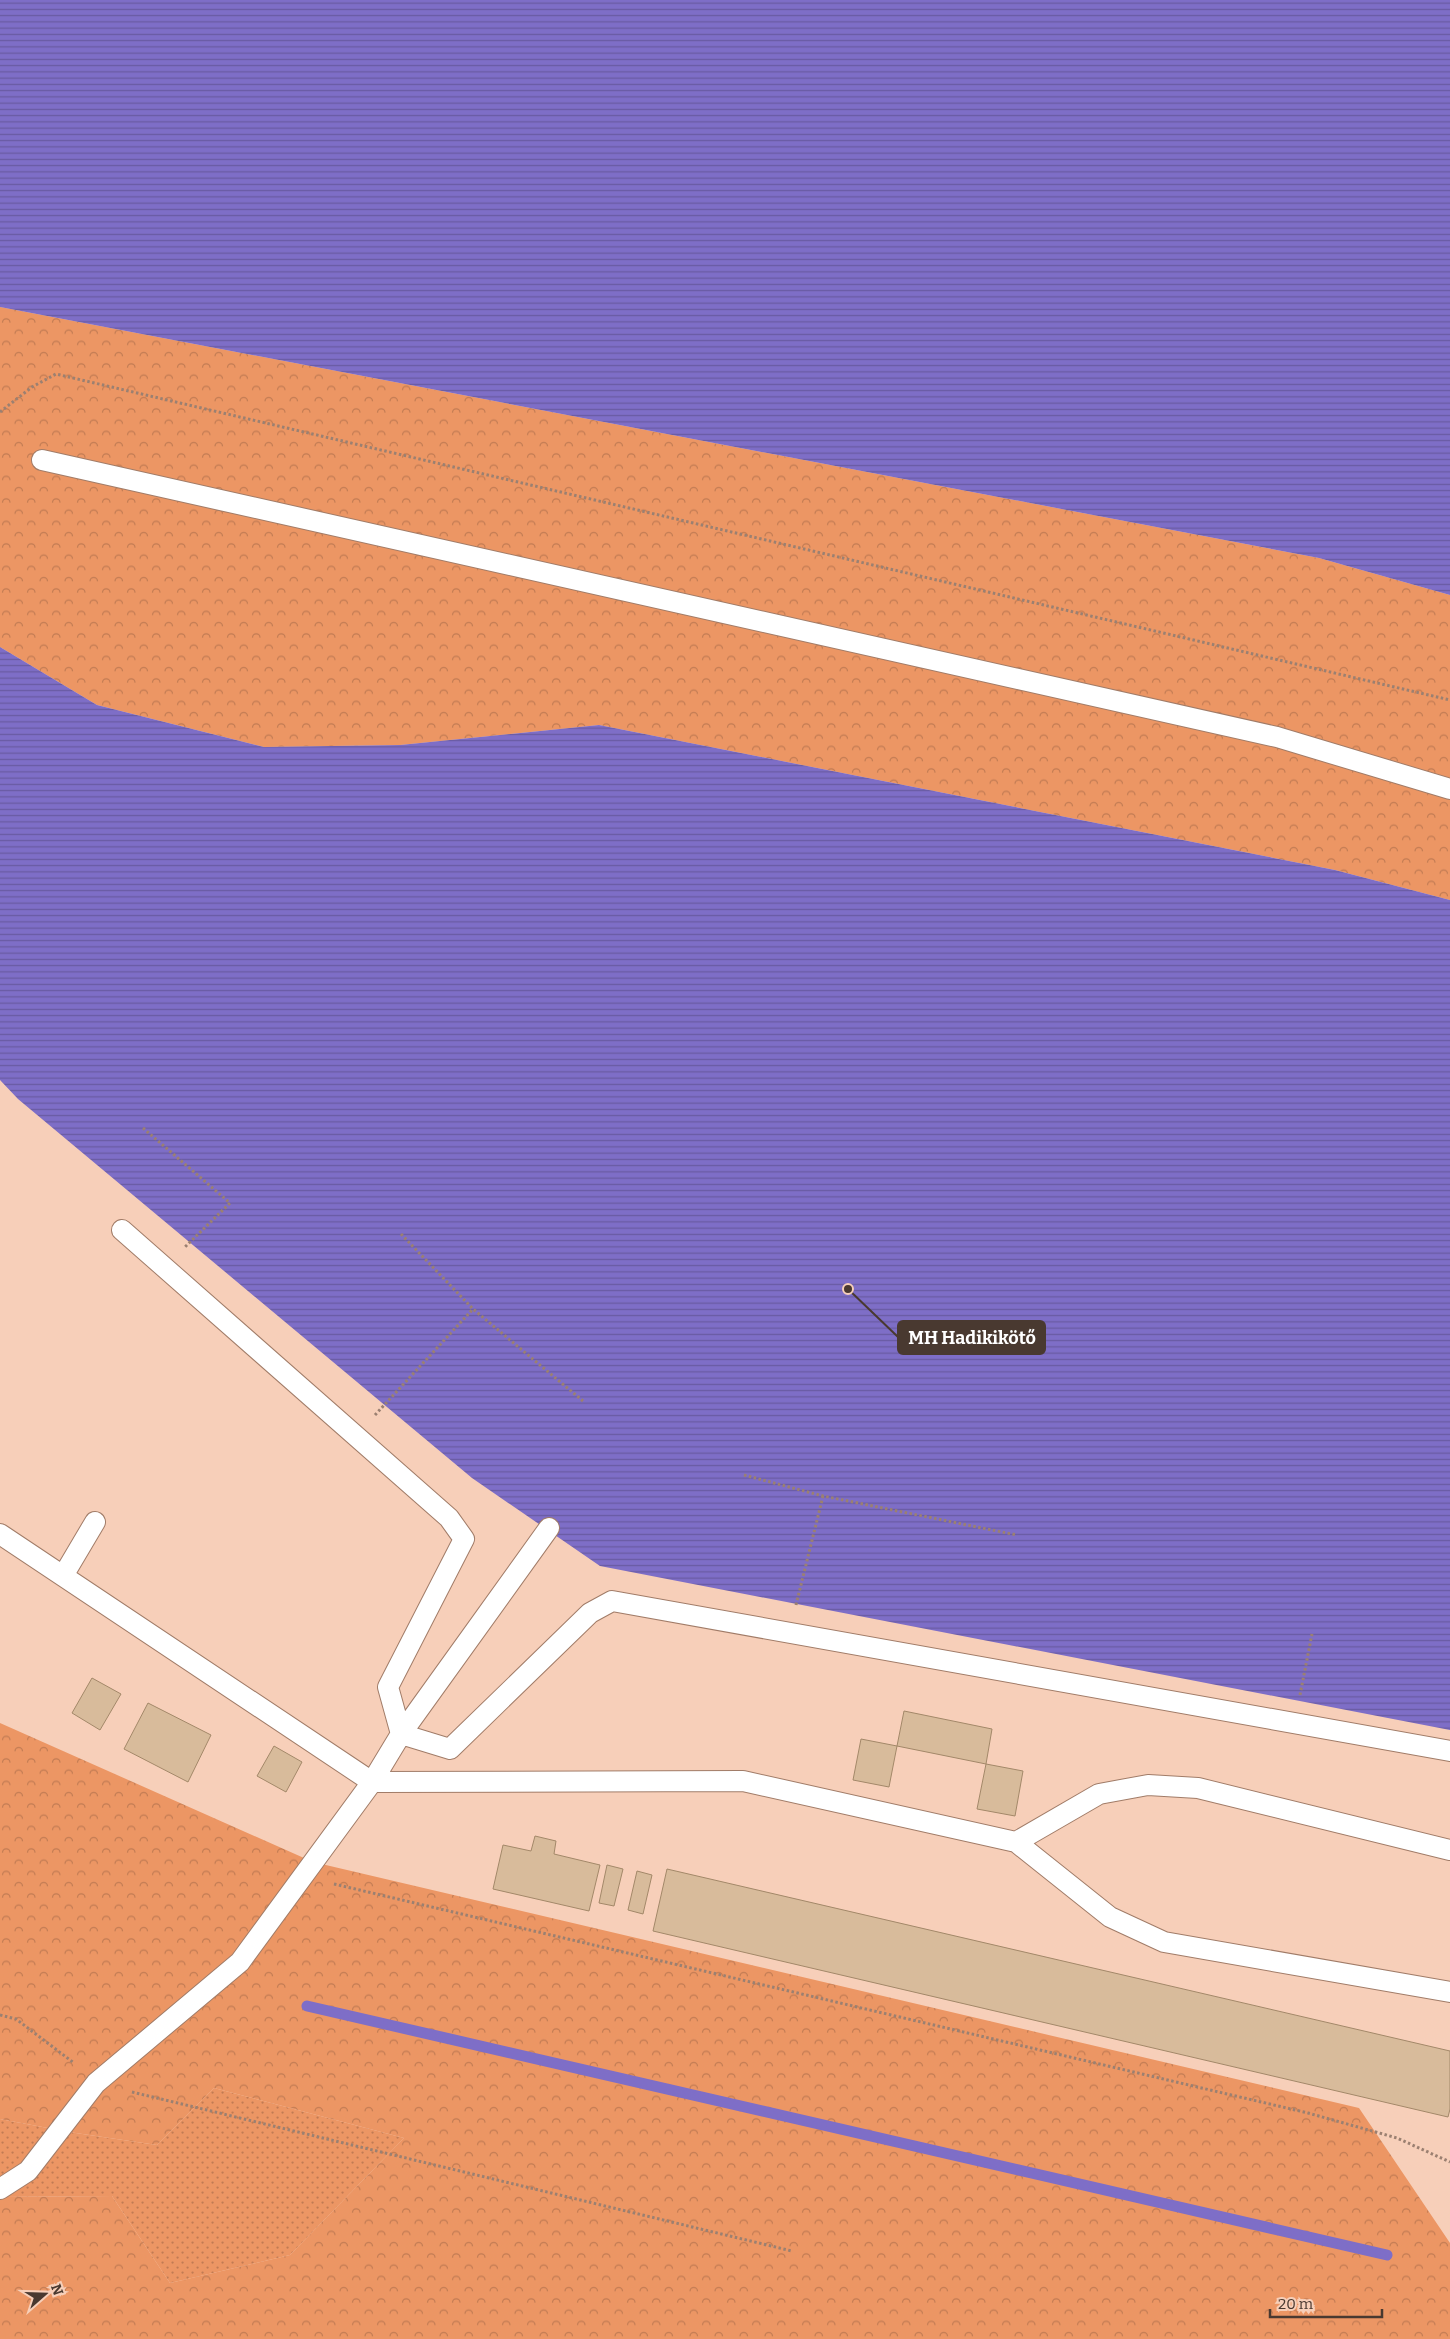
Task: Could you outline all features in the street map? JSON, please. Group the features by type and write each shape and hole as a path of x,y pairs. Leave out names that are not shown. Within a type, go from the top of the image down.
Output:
{"lane":[{"path":"42,460 1277,737 1450,789"},
{"path":"122,1230 449,1518 464,1539 388,1687 401,1734"},
{"path":"63,1576 95,1522"},
{"path":"0,2189 28,2171 96,2083 240,1962 372,1782 401,1734 549,1528"},
{"path":"0,1534 372,1782 743,1781 1016,1842 1110,1917 1164,1942 1450,1992"},
{"path":"401,1734 450,1749 590,1613 612,1601 1450,1751"},
{"path":"1016,1842 1098,1794 1148,1785 1198,1788 1450,1850"}],"path":[{"path":"0,412 32,387 56,374 1450,700"},
{"path":"143,1128 230,1203 165,1267"},
{"path":"401,1234 473,1309 583,1401"},
{"path":"356,1436 473,1309"},
{"path":"744,1475 823,1496 1017,1535"},
{"path":"789,1633 823,1496"},
{"path":"1295,1723 1312,1634"},
{"path":"302,1876 1308,2113 1397,2138 1450,2162"},
{"path":"0,2015 16,2019 70,2059 96,2083 792,2252"}],"green space":[{"path":"0,307 1319,558 1450,595 1450,900 1335,870 599,725 400,745 264,747 97,705 0,647"},
{"path":"0,1723 313,1862 1359,2108 1450,2243 1450,2339 0,2339 0,2197 112,2196 170,2283 290,2255 404,2138 214,2088 157,2145 69,2132 0,2119"},
{"path":"214,2088 404,2138 290,2255 170,2283 112,2196 0,2197 0,2119 69,2132 157,2145"}],"shaded area":[{"path":"0,0 1450,0 1450,595 1319,558 0,307"},
{"path":"0,647 97,705 264,747 400,745 599,725 1335,870 1450,900 1450,1730 600,1566 472,1478 18,1099 0,1080"}],"building":[{"path":"92,1678 121,1694 100,1730 72,1713"},
{"path":"148,1703 211,1735 188,1782 124,1749"},
{"path":"904,1711 992,1729 986,1764 897,1746"},
{"path":"861,1739 897,1746 889,1787 853,1780"},
{"path":"274,1746 302,1762 286,1792 257,1776"},
{"path":"986,1764 1023,1771 1015,1816 977,1809"},
{"path":"535,1836 556,1841 554,1854 600,1865 589,1911 493,1889 503,1845 531,1851"},
{"path":"607,1865 623,1869 614,1906 599,1903"},
{"path":"667,1869 1450,2051 1450,2109 1448,2117 653,1931"},
{"path":"637,1871 652,1875 643,1914 628,1910"}],"waterway":[{"path":"307,2006 1387,2255"}],"place":[{"name":"MH Hadikikötő","path":"848,1289"}]}
